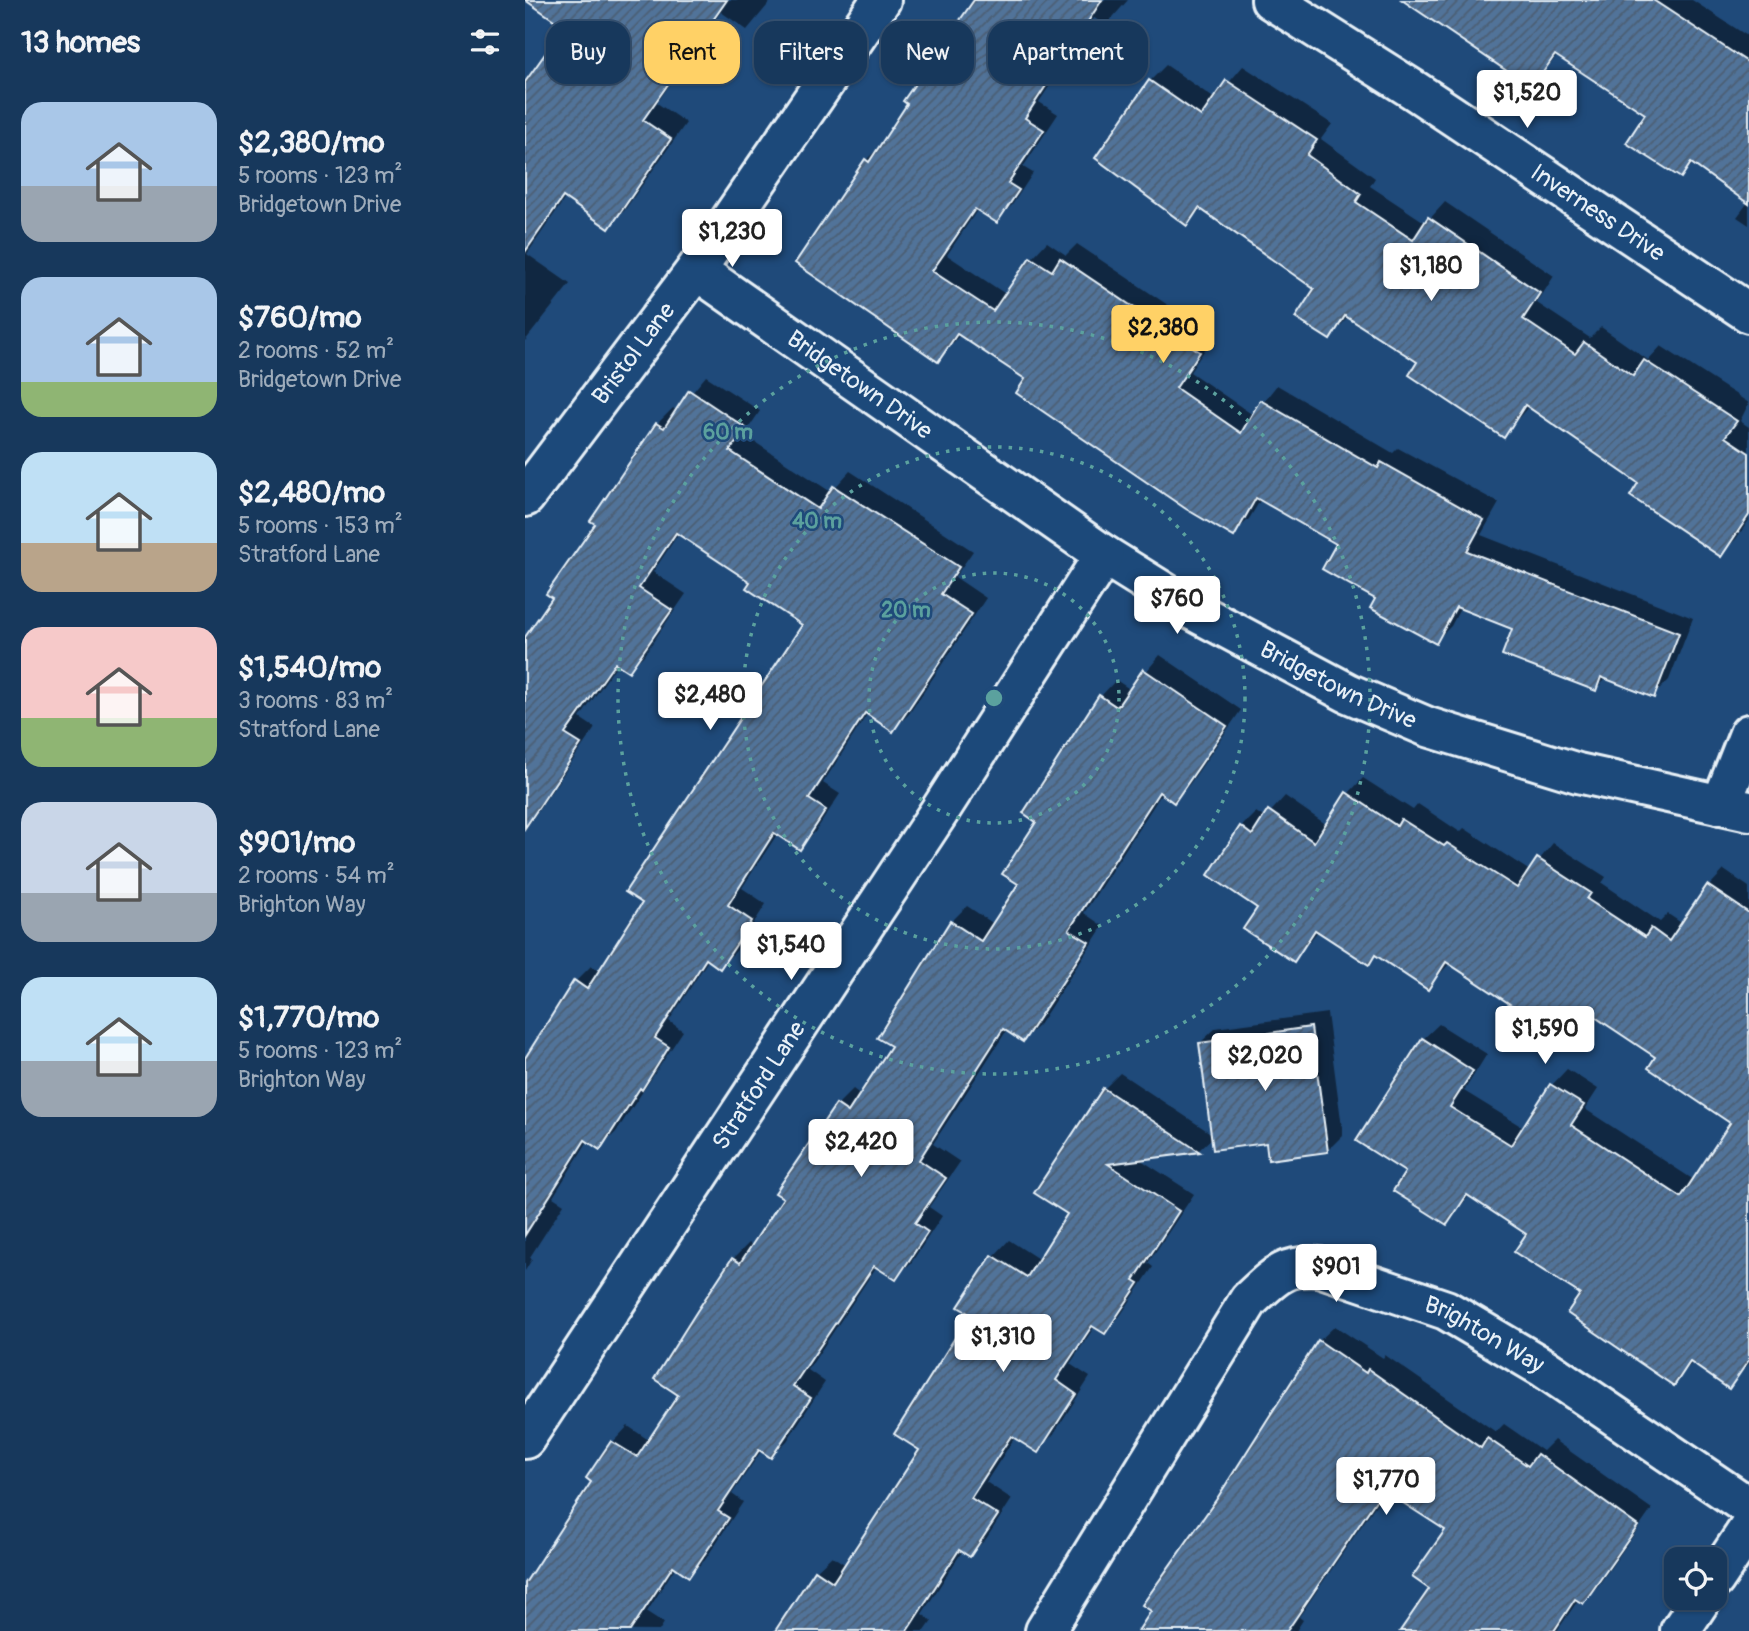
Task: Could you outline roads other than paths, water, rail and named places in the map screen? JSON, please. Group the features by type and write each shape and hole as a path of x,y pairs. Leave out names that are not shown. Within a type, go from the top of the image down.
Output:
{"street":[{"name":"Bristol Lane","path":"525,496 696,270 881,0"},
{"name":"Inverness Drive","path":"1271,0 1414,90 1749,313"},
{"name":"Bridgetown Drive","path":"696,270 1104,555 1194,611 1312,674 1428,727 1578,773 1735,808"},
{"name":"Stratford Lane","path":"525,1439 941,809 1104,555"},
{"path":"1735,808 1749,734"},
{"name":"Brighton Way","path":"1045,1631 1249,1300 1279,1272 1300,1265 1319,1267 1446,1310 1544,1368 1749,1507"},
{"path":"1727,1561 1749,1528"},
{"path":"1680,1631 1694,1610"}]}
